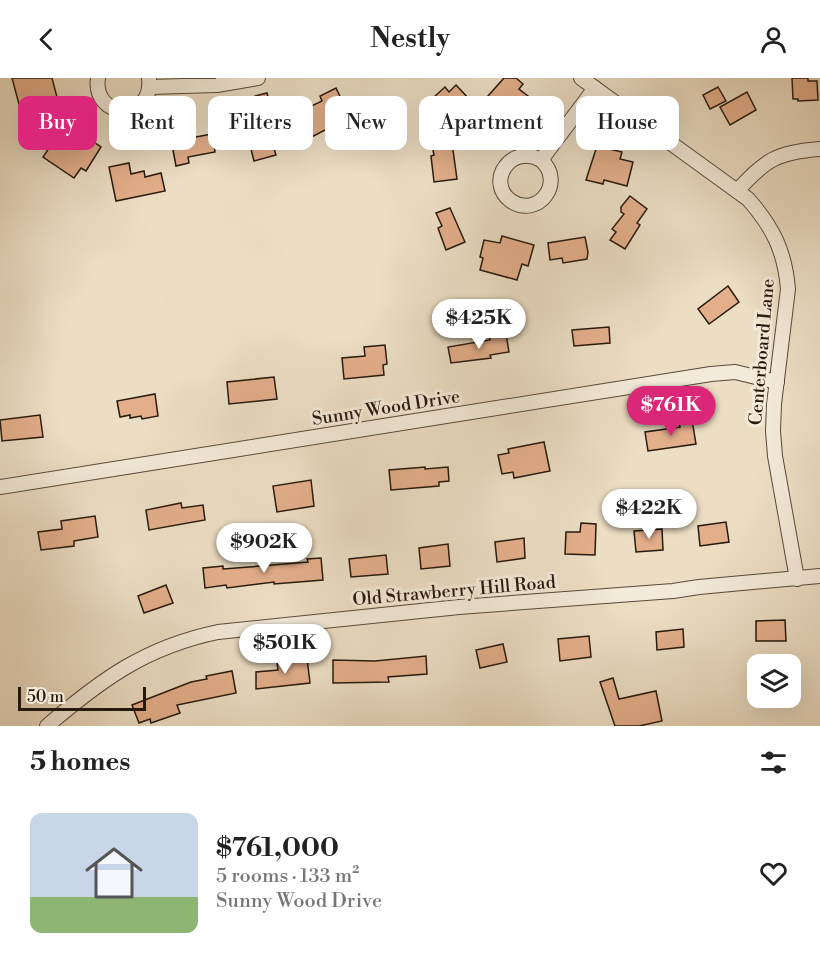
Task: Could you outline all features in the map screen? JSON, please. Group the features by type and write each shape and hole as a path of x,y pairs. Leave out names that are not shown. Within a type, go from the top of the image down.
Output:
{"street":[{"path":"98,78 102,100 113,109 120,110 140,105 148,94 149,82 218,85 258,78"},
{"name":"Centerboard Lane","path":"581,78 748,199 764,217 781,251 788,289 773,431 775,456 797,579"},
{"path":"541,160 595,88"},
{"path":"737,191 758,168 768,161 791,153 820,149"},
{"name":"Sunny Wood Drive","path":"0,487 711,374 735,372 777,382"},
{"name":"Old Strawberry Hill Road","path":"46,726 114,673 165,646 218,632 459,607 673,591 820,576"}],"building":[{"path":"12,78 52,78 57,96 18,96 18,100"},
{"path":"504,78 516,78 523,84 519,89 528,96 488,96"},
{"path":"792,78 808,78 808,81 817,81 818,100 793,99"},
{"path":"456,85 466,96 435,96 445,87 449,92"},
{"path":"718,87 726,101 710,109 703,95"},
{"path":"336,88 340,96 325,96 325,130 313,136 313,105 322,101 320,96"},
{"path":"747,92 756,110 730,125 720,107"},
{"path":"208,135 208,150 215,150 215,152 188,157 189,163 176,166 173,150 196,150 196,137"},
{"path":"97,144 101,147 86,171 81,168 74,178 43,157 48,150 97,150"},
{"path":"251,150 274,150 276,155 254,161"},
{"path":"433,150 453,150 457,179 434,182 431,156 434,155"},
{"path":"596,150 622,152 620,159 633,162 627,186 604,180 603,184 586,180"},
{"path":"129,163 131,174 144,171 145,177 161,173 165,191 116,201 109,167"},
{"path":"630,196 647,209 637,223 640,225 625,249 610,240 616,232 612,229 624,214 621,212 621,207"},
{"path":"450,208 465,242 446,250 438,228 442,226 436,213"},
{"path":"502,236 534,245 528,266 522,264 517,280 480,270 484,240 500,243"},
{"path":"585,237 587,259 563,263 562,258 550,260 548,243"},
{"path":"728,286 739,302 709,324 698,309"},
{"path":"609,327 610,343 574,346 572,330"},
{"path":"506,334 509,352 490,355 491,358 451,363 448,347 490,340 489,336"},
{"path":"385,345 387,364 383,365 384,375 344,379 342,358 365,356 364,347"},
{"path":"274,377 277,399 229,404 227,382"},
{"path":"155,394 158,416 142,419 141,416 130,418 130,415 120,417 117,401"},
{"path":"40,415 43,437 2,441 0,420"},
{"path":"692,420 696,444 648,451 645,432 680,427 679,422"},
{"path":"544,442 550,471 514,478 513,472 502,474 498,455 509,453 508,449"},
{"path":"425,467 425,469 448,467 449,481 439,482 439,486 391,490 389,470"},
{"path":"311,480 314,506 277,512 273,486"},
{"path":"181,503 182,508 203,505 205,520 149,530 146,510"},
{"path":"95,516 98,537 74,541 74,546 41,550 38,532 62,529 61,521"},
{"path":"726,522 729,542 700,546 698,526"},
{"path":"581,523 596,524 595,555 565,554 566,532 580,532"},
{"path":"662,529 663,550 636,552 634,531"},
{"path":"524,538 525,558 497,562 495,542"},
{"path":"448,544 450,566 421,569 419,548"},
{"path":"386,555 388,574 351,577 349,559"},
{"path":"321,558 323,580 205,588 203,568 223,566 223,569 308,562 307,559"},
{"path":"166,585 173,603 144,613 138,596"},
{"path":"785,620 786,641 756,641 756,621"},
{"path":"683,629 684,647 657,650 656,632"},
{"path":"589,636 591,657 560,661 558,639"},
{"path":"503,644 507,662 480,668 476,650"},
{"path":"426,656 427,674 388,677 389,682 333,683 333,660 375,661"},
{"path":"307,658 310,683 256,689 256,672 278,670 277,662"},
{"path":"232,671 236,693 177,705 180,713 151,723 150,719 139,723 132,705 191,682 207,679 206,676"},
{"path":"613,678 619,699 656,691 662,721 639,726 615,726 600,682"}]}
